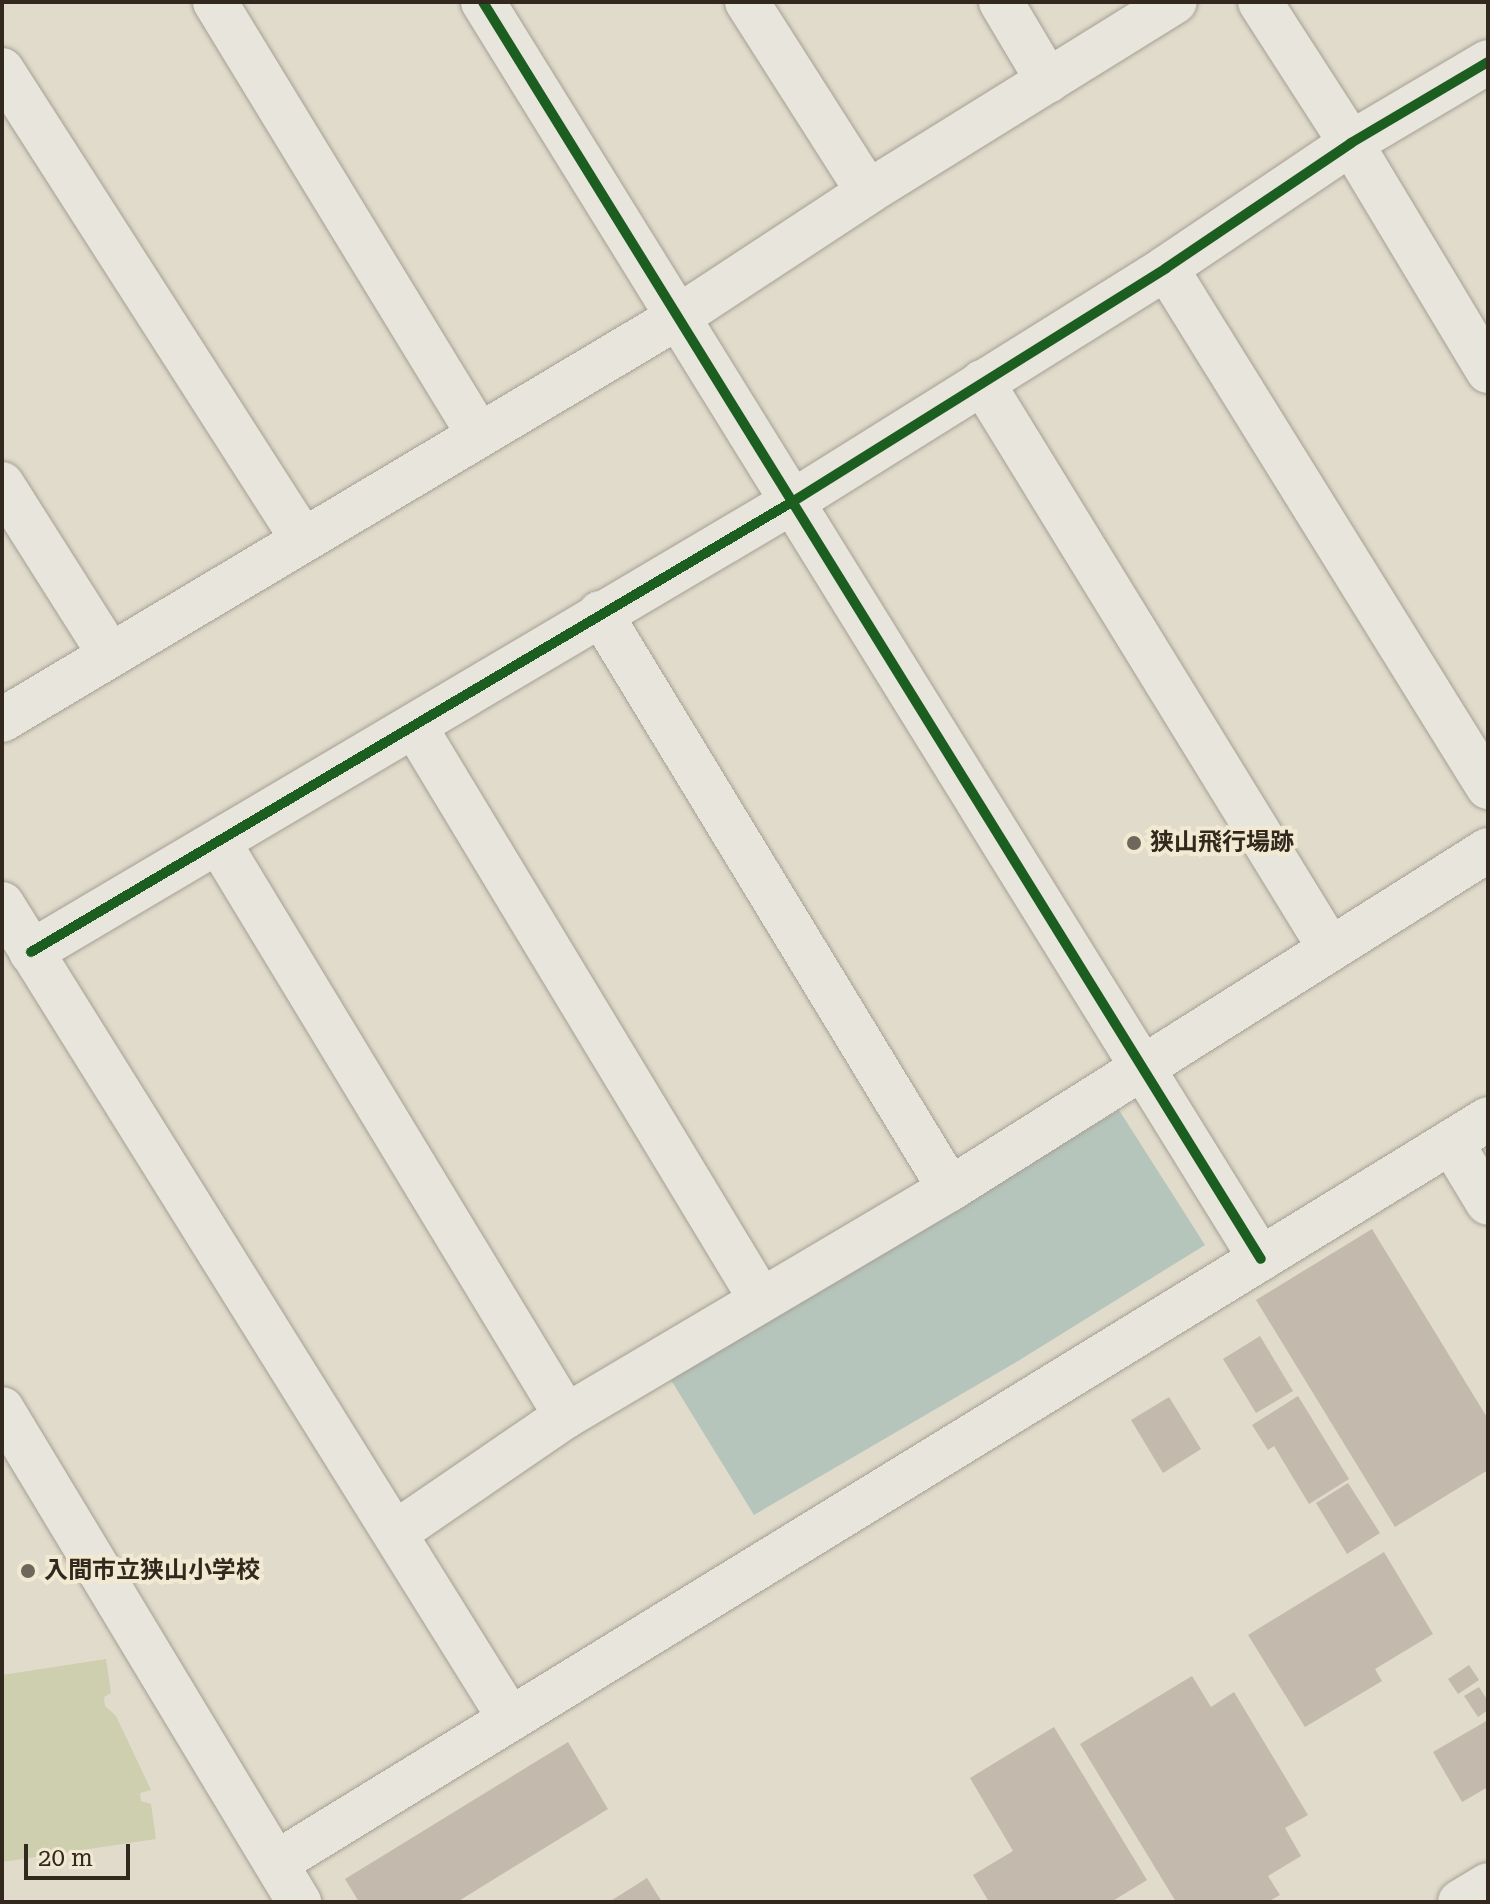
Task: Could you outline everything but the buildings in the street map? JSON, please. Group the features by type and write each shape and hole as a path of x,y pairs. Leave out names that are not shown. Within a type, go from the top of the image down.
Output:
{"street":[{"path":"215,2 479,435"},
{"path":"483,2 1261,1259"},
{"path":"747,2 868,192"},
{"path":"1001,2 1048,81"},
{"path":"2,720 678,317 868,192 1175,2"},
{"path":"1260,2 1351,143 1488,371"},
{"path":"31,952 792,502 1166,268 1351,143 1488,62"},
{"path":"2,70 303,540"},
{"path":"1166,268 1488,787"},
{"path":"982,382 1329,947"},
{"path":"2,484 110,655"},
{"path":"600,613 950,1189"},
{"path":"415,727 761,1300"},
{"path":"219,843 566,1416"},
{"path":"395,1533 566,1416 950,1189 1329,947 1488,850"},
{"path":"2,904 510,1719"},
{"path":"276,1863 1488,1119"},
{"path":"1451,1142 1488,1203"},
{"path":"2,1409 299,1902"},
{"path":"1460,1902 1488,1885"}],"green space":[{"path":"106,1659 111,1693 104,1697 105,1706 116,1716 151,1790 140,1793 141,1801 151,1804 156,1839 2,1862 2,1675"}],"shaded area":[{"path":"1119,1110 1205,1245 1013,1364 754,1515 671,1380"}],"cycle path":[{"path":"483,2 1261,1259"},
{"path":"31,952 792,502 1166,268 1351,143 1488,62"}],"place":[{"name":"狭山飛行場跡","path":"1134,843"},
{"name":"入間市立狭山小学校","path":"28,1571"}]}
